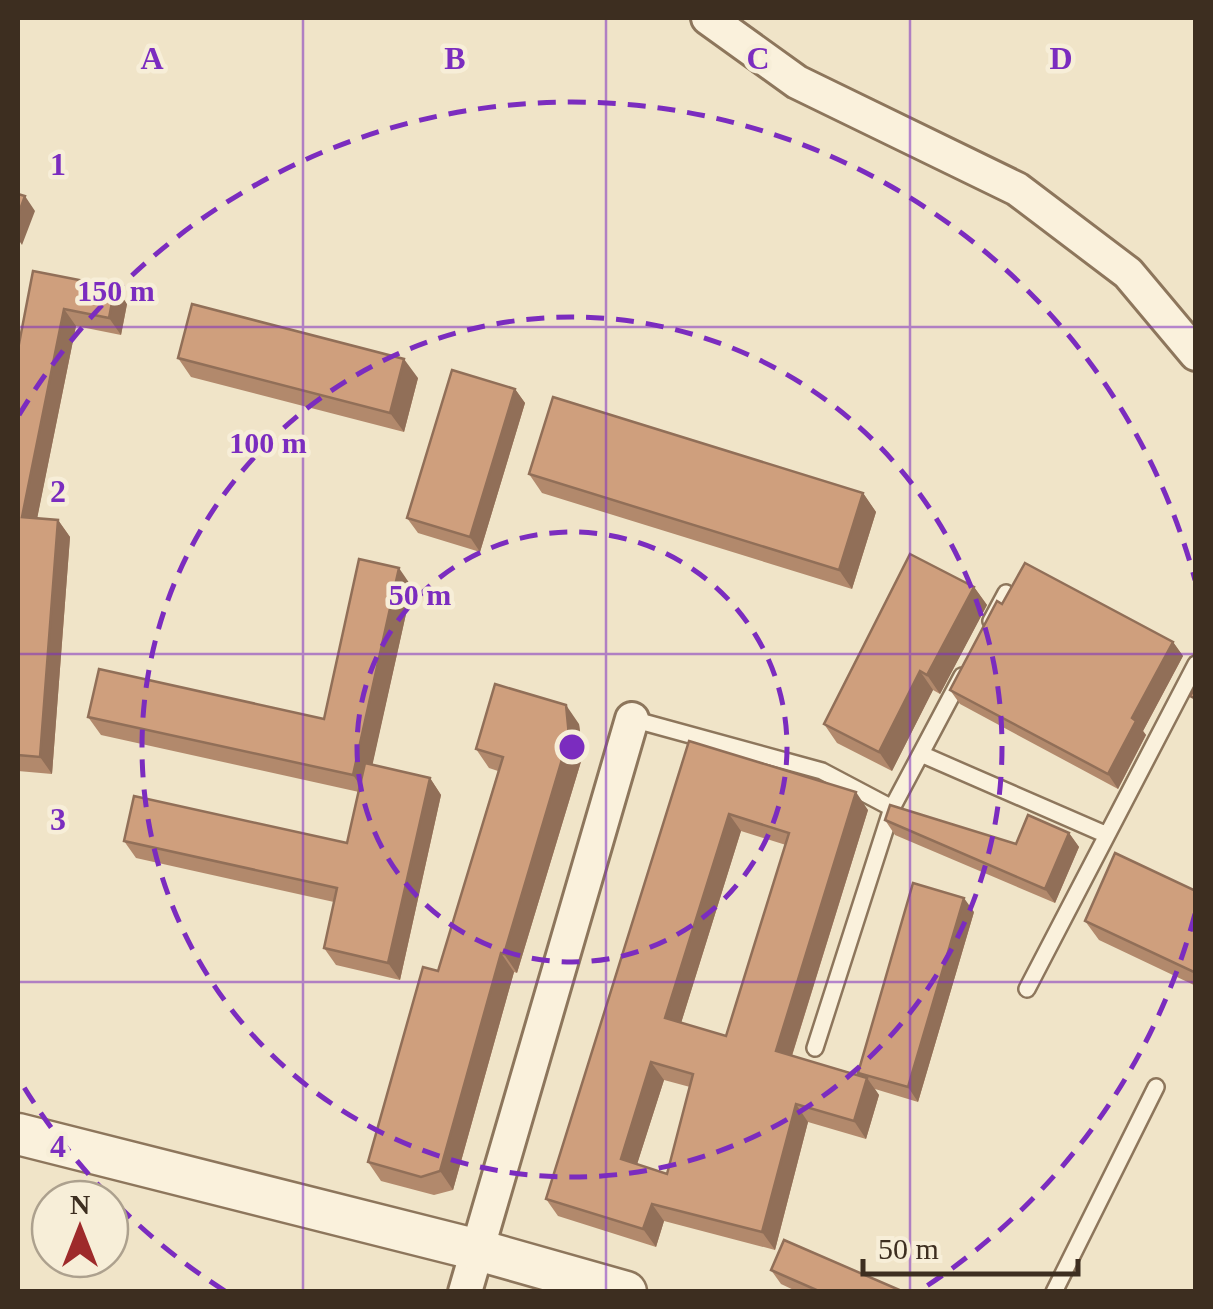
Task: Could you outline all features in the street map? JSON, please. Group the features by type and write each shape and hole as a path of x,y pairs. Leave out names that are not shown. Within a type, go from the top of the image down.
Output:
{"street":[{"path":"708,18 797,82 1017,189 1128,273 1196,354"},
{"path":"466,1292 632,719"},
{"path":"18,1134 478,1250 626,1292"}],"lane":[{"path":"980,641 1006,593"},
{"path":"814,1048 892,808 972,657"},
{"path":"1027,989 1196,664"},
{"path":"632,719 822,771 892,808"},
{"path":"921,754 1107,835"},
{"path":"1054,1292 1156,1086"}],"building":[{"path":"18,194 25,196 18,215"},
{"path":"33,271 115,287 109,318 64,309 22,517 58,520 40,757 18,755 18,349"},
{"path":"192,304 404,359 390,413 178,358"},
{"path":"452,370 515,389 470,537 407,518"},
{"path":"553,397 863,493 839,570 529,474"},
{"path":"910,554 974,587 927,675 920,671 879,752 824,724"},
{"path":"359,559 399,568 353,775 88,717 99,669 324,719"},
{"path":"1025,563 1173,642 1132,718 1136,721 1108,774 950,690 997,601 1002,604"},
{"path":"495,684 566,705 569,736 504,954 501,953 440,1171 421,1177 368,1162 423,967 438,971 503,757 476,749"},
{"path":"689,741 856,792 776,1051 867,1078 854,1121 796,1104 762,1232 652,1204 643,1229 546,1199","holes":["729,814 789,833 726,1036 665,1018","651,1062 693,1074 667,1174 621,1159"]},
{"path":"365,763 430,778 388,963 324,948 337,888 124,841 134,796 347,843"},
{"path":"890,805 1016,844 1028,815 1069,833 1045,889 885,820"},
{"path":"1115,853 1196,891 1196,973 1085,921"},
{"path":"913,883 964,898 908,1087 858,1073"},
{"path":"784,1240 904,1292 821,1292 771,1270"}]}
